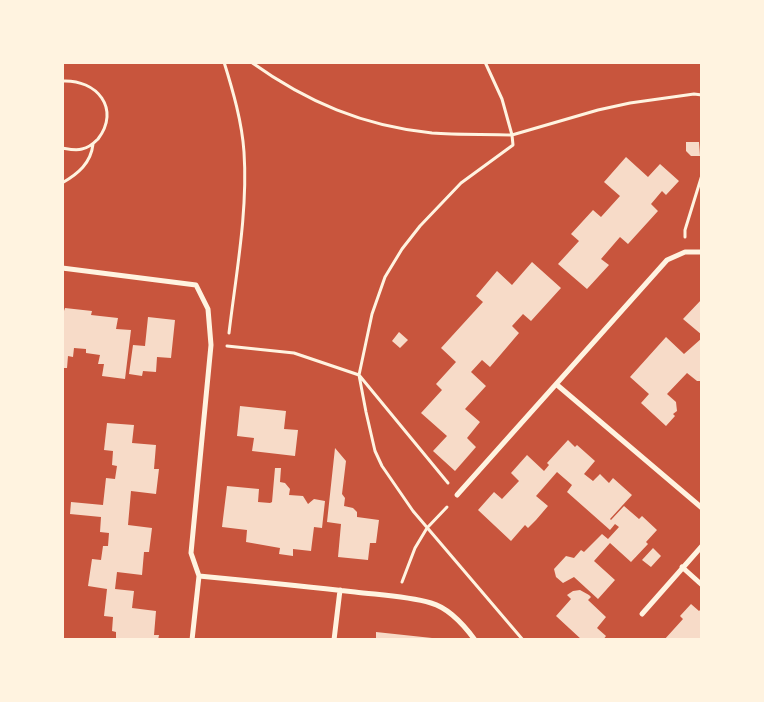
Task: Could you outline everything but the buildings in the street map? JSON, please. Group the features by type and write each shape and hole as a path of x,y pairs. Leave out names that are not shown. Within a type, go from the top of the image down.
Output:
{"street":[{"path":"457,495 667,260 686,252 702,252"},
{"path":"62,268 196,284 208,310 211,345 191,553 199,576 192,640"},
{"path":"556,384 702,508"},
{"path":"642,614 702,546"},
{"path":"682,567 702,585"},
{"path":"199,576 340,590 433,603 449,613 464,626 475,640"},
{"path":"334,640 340,590"}],"path":[{"path":"224,62 244,149 245,170 244,199 227,346"},
{"path":"251,62 272,77 324,106 356,118 388,126 432,133 512,135 598,110 630,103 694,94 702,95"},
{"path":"485,62 502,100 513,145 461,183 420,226 402,249 386,277 372,314 359,375 375,451 382,466 413,511 523,640"},
{"path":"62,82 75,81 88,85 98,93 105,104 108,117 104,131 94,144 83,150 62,148"},
{"path":"62,183 86,165 94,144"},
{"path":"686,252 685,230 702,175"},
{"path":"211,345 294,353 359,375 457,495 427,528 415,548 396,597"}]}
